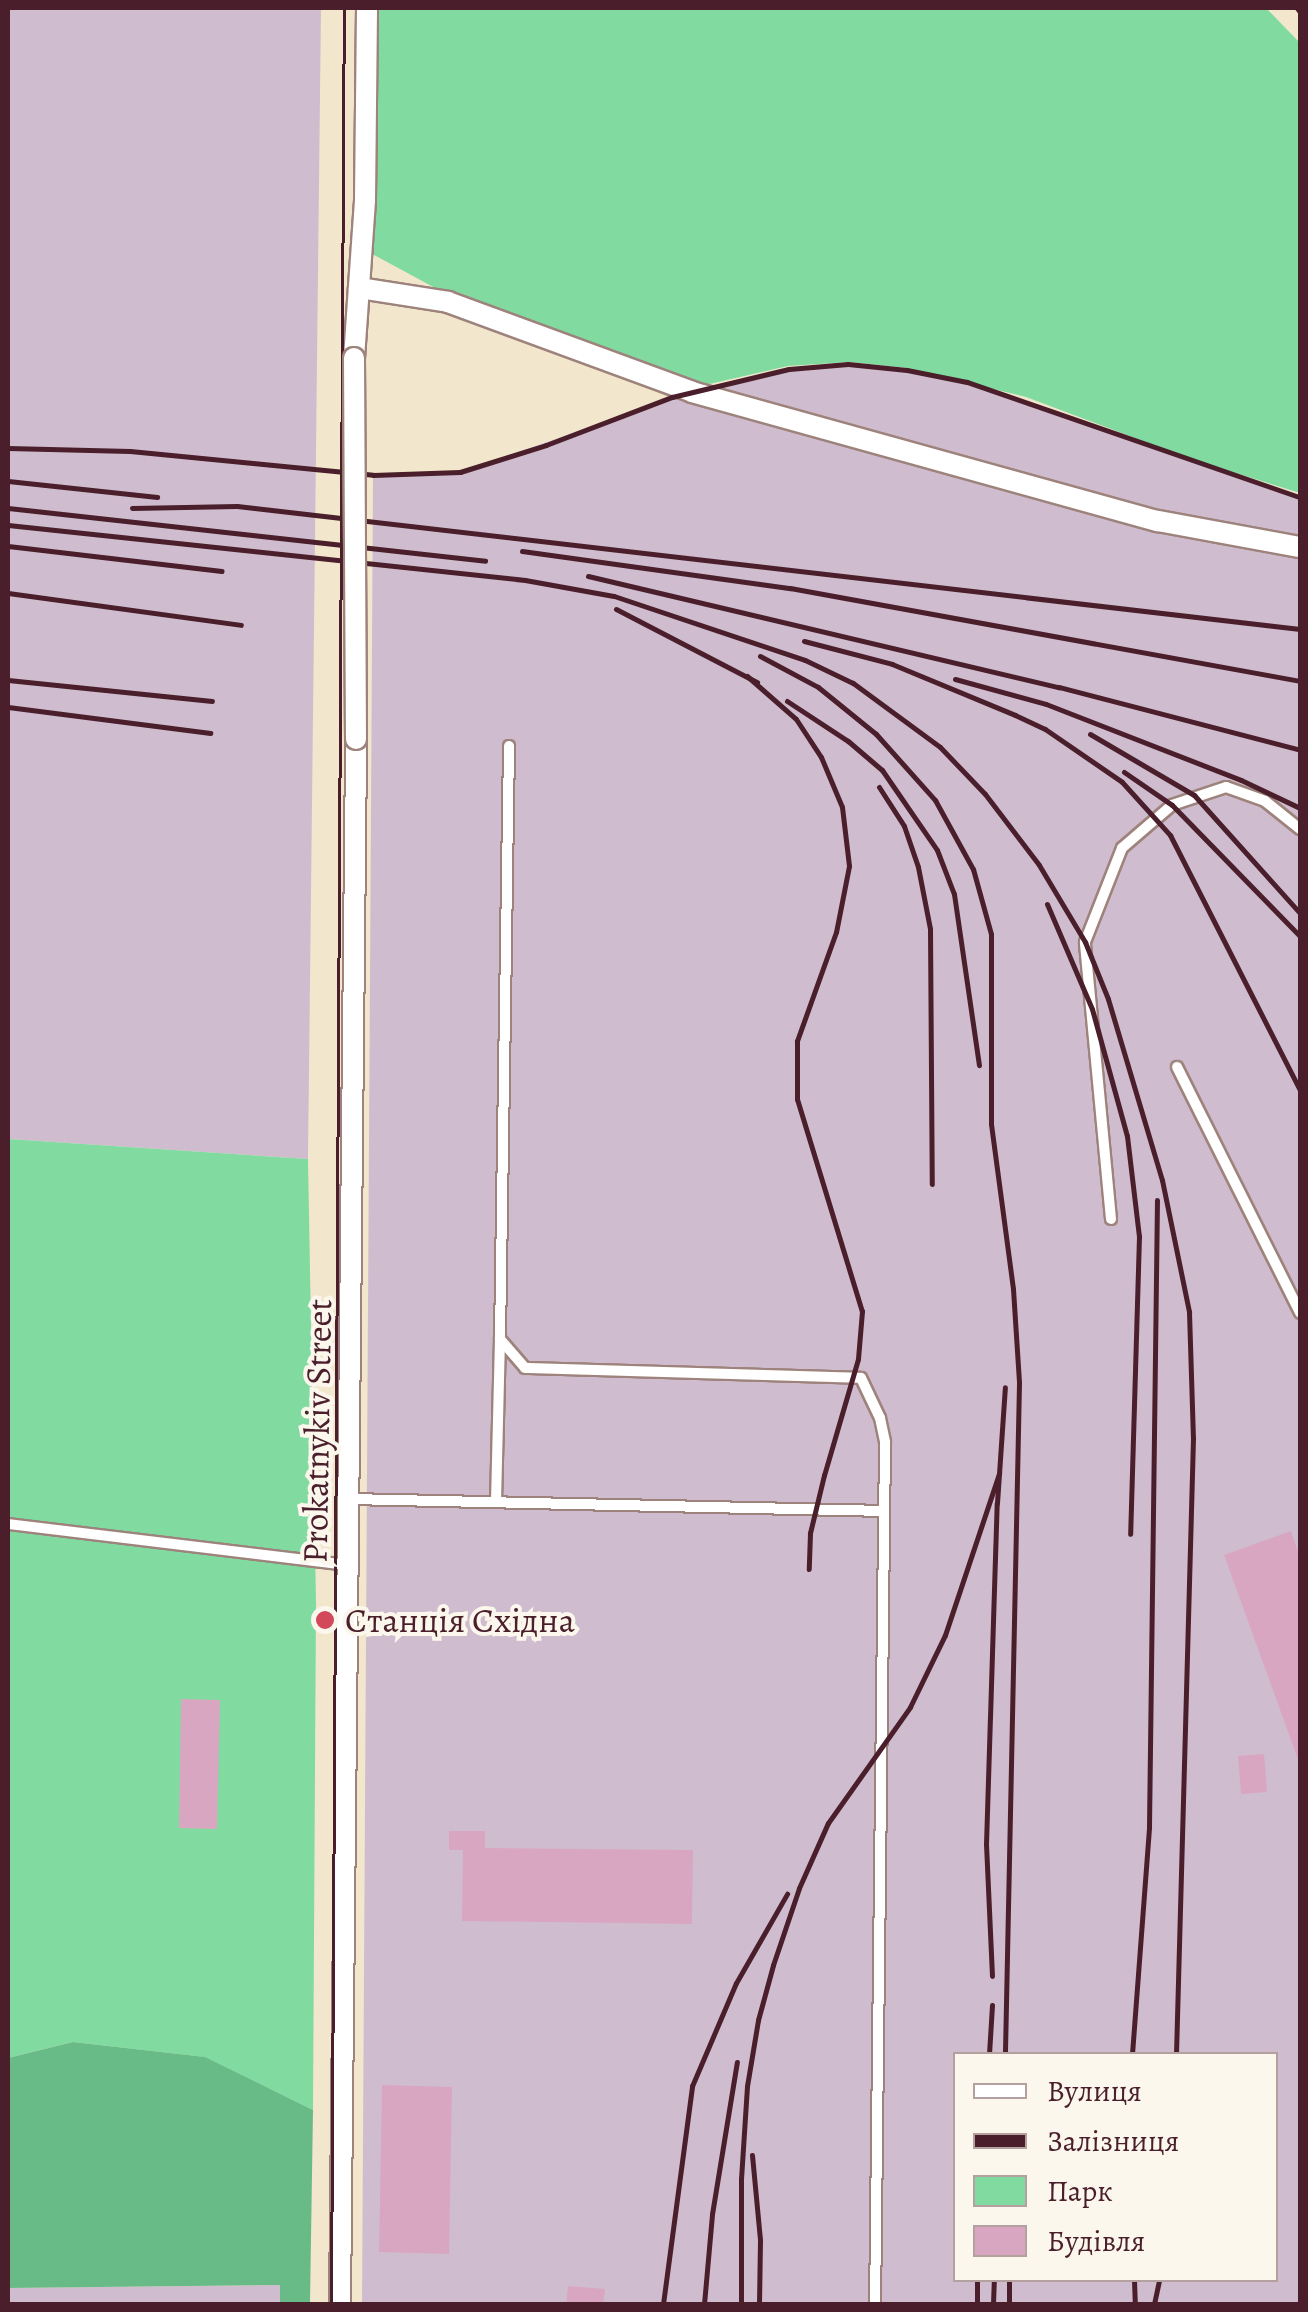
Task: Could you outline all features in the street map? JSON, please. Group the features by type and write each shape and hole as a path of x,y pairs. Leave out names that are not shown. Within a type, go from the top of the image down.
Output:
{"street":[{"name":"Prokatnykiv Street","path":"340,2304 356,739 354,358 365,200 367,8"},
{"path":"358,288 448,302 692,392 1158,521 1300,546"}],"lane":[{"path":"496,1502 509,746"},
{"path":"1111,1219 1085,942 1115,862 1135,834 1172,805 1226,787 1265,801 1300,829"},
{"path":"1177,1067 1300,1312"},
{"path":"500,1340 524,1368 861,1378 880,1418 885,1442 875,2304"},
{"path":"349,1499 884,1511"},
{"path":"8,1524 348,1566"}],"shaded area":[{"path":"8,8 321,8 308,1159 8,1139"},
{"path":"848,364 907,370 967,383 1300,497 1300,2304 362,2304 373,475 460,472 692,392 789,369"},
{"path":"280,2285 280,2304 8,2304 8,2288"}],"green space":[{"path":"376,8 1266,8 1300,43 1300,493 1191,459 1026,397 907,368 849,362 788,366 692,388 450,296 363,249"},
{"path":"8,1139 308,1159 316,1603 313,2110 204,2057 73,2042 8,2058"},
{"path":"73,2042 205,2057 313,2110 310,2304 280,2304 280,2285 8,2288 8,2058"}],"building":[{"path":"1291,1531 1300,1557 1299,1762 1224,1555"},
{"path":"181,1699 220,1700 217,1829 179,1828"},
{"path":"1264,1754 1267,1792 1241,1794 1238,1756"},
{"path":"449,1831 485,1831 485,1848 693,1850 692,1924 462,1921 463,1850 449,1850"},
{"path":"382,2085 452,2087 449,2254 379,2252"},
{"path":"568,2286 605,2289 603,2304 566,2304"}],"tram line":[{"path":"331,2304 344,8"}],"railway":[{"path":"1297,8 1300,12"},
{"path":"8,448 130,451 373,475 460,472 546,445 672,397 789,369 848,364 967,382 1300,497"},
{"path":"8,481 157,497"},
{"path":"132,508 237,506 1300,629"},
{"path":"8,508 485,561"},
{"path":"8,525 525,580 614,596 805,660 853,683 940,747 985,794 1039,865 1085,942 1108,999 1162,1180 1189,1312 1193,1438 1176,2052"},
{"path":"8,546 222,571"},
{"path":"522,551 790,588 1300,681"},
{"path":"588,576 1059,687 1300,750"},
{"path":"8,593 241,625"},
{"path":"616,609 757,682"},
{"path":"804,641 892,664 1015,715 1045,729 1122,782 1170,835 1300,1090"},
{"path":"760,656 818,687 876,734 935,800 973,869 991,934 991,1124 1013,1289 1019,1383 1005,2052"},
{"path":"747,676 796,719 821,757 842,807 849,866 836,932 797,1041 797,1099 862,1311 858,1359 810,1533 809,1569"},
{"path":"955,679 1046,704 1241,780 1300,808"},
{"path":"8,680 212,701"},
{"path":"787,701 848,741 882,770 937,850 954,894 979,1065"},
{"path":"8,707 210,733"},
{"path":"1090,734 1194,795 1300,913"},
{"path":"1124,772 1172,805 1300,936"},
{"path":"879,787 904,826 918,867 930,929 932,1184"},
{"path":"1047,904 1092,1009 1127,1136 1139,1236 1130,1534"},
{"path":"1132,2052 1149,1827 1157,1200"},
{"path":"992,1976 986,1844 997,1503 1005,1387"},
{"path":"741,2304 741,2179 747,2086 758,2020 773,1965 799,1888 828,1823 910,1707 945,1635 999,1474"},
{"path":"663,2304 692,2086 736,1983 787,1894"},
{"path":"989,2052 992,2005"},
{"path":"704,2304 712,2214 737,2062"},
{"path":"752,2155 760,2240 759,2304"},
{"path":"977,2282 977,2304"},
{"path":"993,2304 994,2282"},
{"path":"1009,2282 1009,2304"},
{"path":"1134,2282 1135,2304"},
{"path":"1154,2304 1159,2282"}],"place":[{"name":"Станція Східна","path":"325,1620"}]}
